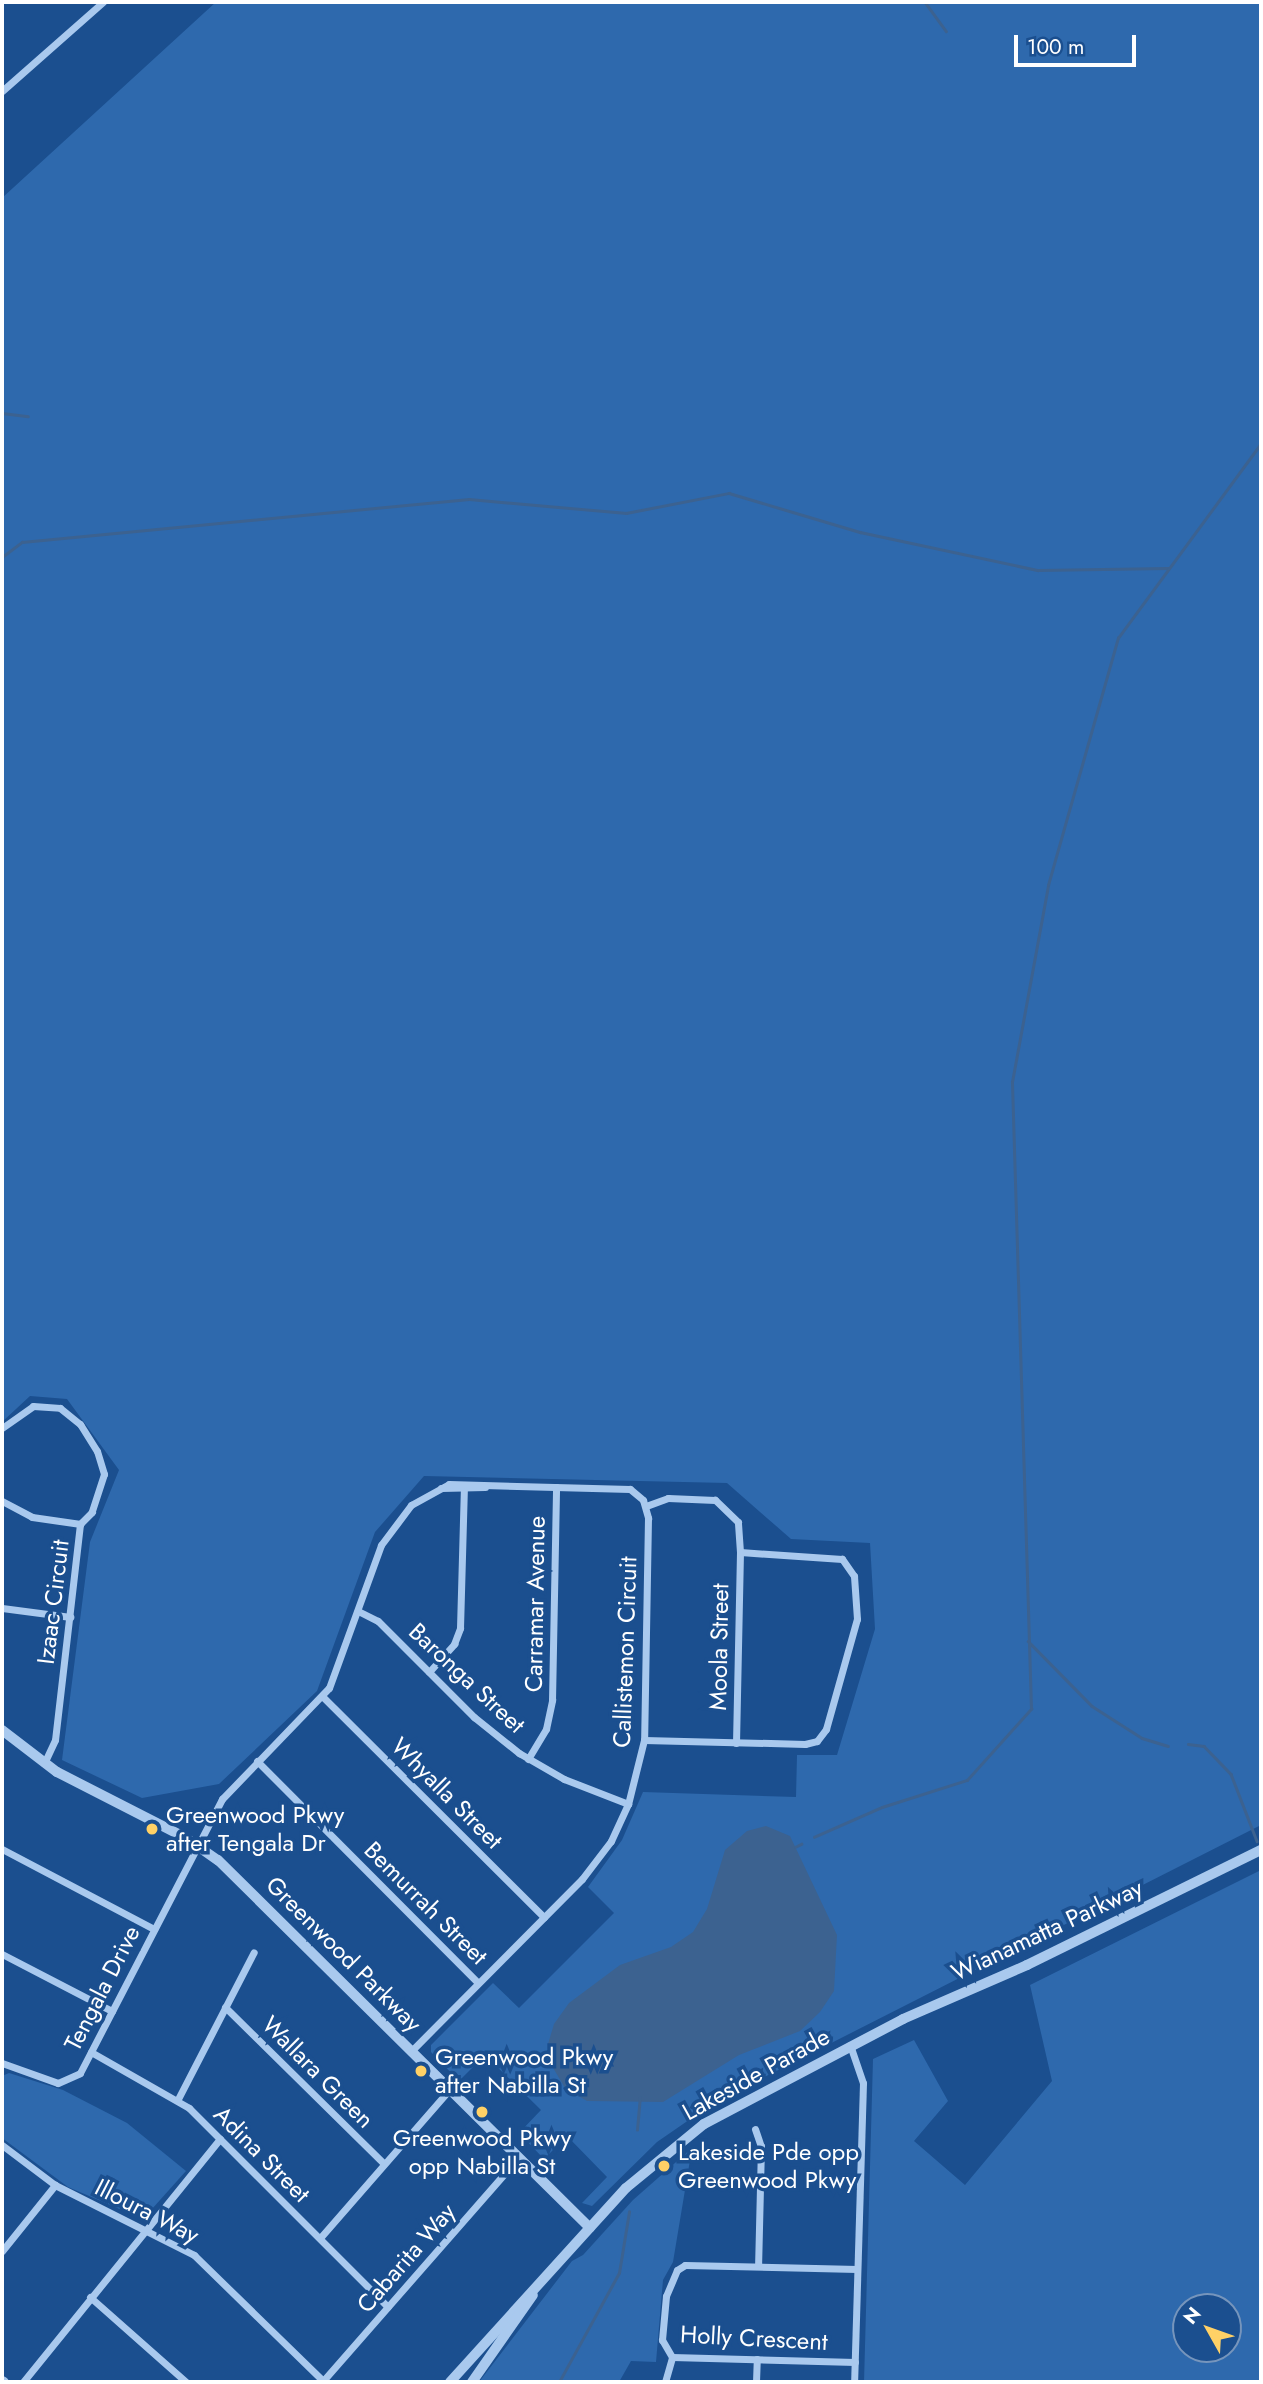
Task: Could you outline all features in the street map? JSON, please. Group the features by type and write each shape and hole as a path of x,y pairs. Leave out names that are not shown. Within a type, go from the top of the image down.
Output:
{"street":[{"path":"2,91 103,2"},
{"name":"Izaac Circuit","path":"2,1428 21,1411 38,1405 60,1408 76,1419 97,1451 104,1474 92,1512 80,1524 55,1740 44,1764"},
{"path":"197,1844 222,1799 323,1697 335,1677 387,1534 420,1497 449,1484 625,1488 646,1506"},
{"path":"440,1488 485,1486"},
{"name":"Carramar Avenue","path":"528,1759 546,1728 552,1700 556,1487"},
{"path":"429,1672 454,1644 460,1628 464,1489"},
{"name":"Moola Street","path":"646,1506 668,1498 721,1503 738,1522 740,1552 736,1743"},
{"path":"2,1502 32,1517 80,1524"},
{"name":"Callistemon Circuit","path":"411,2050 601,1856 628,1804 644,1740 646,1506"},
{"path":"644,1740 805,1744 821,1738 851,1648 856,1619 854,1576 842,1559 740,1552"},
{"path":"2,1608 71,1617"},
{"name":"Baronga Street","path":"358,1611 377,1621 481,1723 528,1759 575,1784 628,1804"},
{"name":"Whyalla Street","path":"323,1697 544,1917"},
{"name":"Greenwood Parkway","path":"2,1730 44,1764 197,1844 230,1870 590,2228"},
{"name":"Bemurrah Street","path":"257,1761 478,1983"},
{"name":"Tengala Drive","path":"2,2063 65,2083 80,2073 197,1844"},
{"path":"2,1849 154,1929"},
{"name":"Wianamatta Parkway","path":"850,2045 1027,1965 1261,1850"},
{"path":"178,2099 254,1952"},
{"path":"2,1954 112,2011"},
{"name":"Wallara Green","path":"225,2007 384,2164"},
{"path":"850,2045 863,2083 855,2382"},
{"name":"Lakeside Parade","path":"450,2382 639,2175 685,2137 850,2045"},
{"name":"Adina Street","path":"91,2052 178,2099 388,2307"},
{"path":"320,2238 450,2089"},
{"path":"755,2129 761,2146 758,2266"},
{"path":"23,2382 145,2228 220,2139"},
{"name":"Illoura Way","path":"2,2145 55,2185 145,2228 203,2263 323,2382"},
{"name":"Cabarita Way","path":"323,2382 519,2158"},
{"path":"2,2251 55,2185"},
{"name":"Holly Crescent","path":"855,2362 672,2357 663,2346 663,2315 677,2270 689,2265 857,2269"},
{"name":"Lakeside Parade","path":"472,2382 519,2321 536,2289"},
{"path":"90,2297 187,2382"},
{"path":"665,2382 672,2357"},
{"path":"756,2382 757,2359"}],"shaded area":[{"path":"216,2 1261,2 1261,1825 715,2102 657,2142 592,2206 582,2203 607,2177 567,2136 544,2159 519,2133 541,2110 485,2055 459,2081 431,2052 431,2045 493,1983 519,2008 614,1913 588,1887 622,1840 643,1792 796,1797 797,1755 837,1755 875,1629 870,1543 791,1539 727,1483 424,1476 375,1532 317,1691 219,1784 142,1798 62,1760 90,1542 119,1470 67,1399 30,1396 2,1422 2,198"},
{"path":"766,1826 790,1836 837,1935 834,1991 820,2012 800,2031 739,2055 663,2102 587,2101 565,2088 552,2066 548,2044 554,2024 569,2003 620,1965 671,1947 693,1932 707,1909 725,1850 747,1831"},
{"path":"1261,1870 1261,2382 864,2382 873,2059 914,2040 948,2101 914,2141 965,2185 1052,2081 1030,1985"},
{"path":"9,2073 63,2090 127,2123 186,2171 143,2219 68,2187 2,2138 2,2076"},
{"path":"692,2148 673,2262 663,2280 656,2362 631,2361 619,2382 479,2382 572,2261 583,2255 633,2200"}],"waterway":[{"path":"925,2 946,31"},
{"path":"2,413 28,416"},
{"path":"814,1837 882,1807 967,1780 1031,1709 1012,1082 1048,885 1118,638 1261,443"},
{"path":"2,557 22,542 469,499 626,513 729,493 860,532 1038,570 1168,568"},
{"path":"1028,1641 1092,1706 1142,1738 1168,1746"},
{"path":"1188,1744 1204,1746 1231,1774 1257,1841"},
{"path":"795,1847 801,1844"},
{"path":"637,2130 640,2098"},
{"path":"559,2382 619,2273 629,2212"}],"place":[{"name":"Greenwood Pkwy after Tengala Dr","path":"152,1829"},
{"name":"Greenwood Pkwy after Nabilla St","path":"421,2071"},
{"name":"Greenwood Pkwy opp Nabilla St","path":"482,2112"},
{"name":"Lakeside Pde opp Greenwood Pkwy","path":"664,2166"}]}
